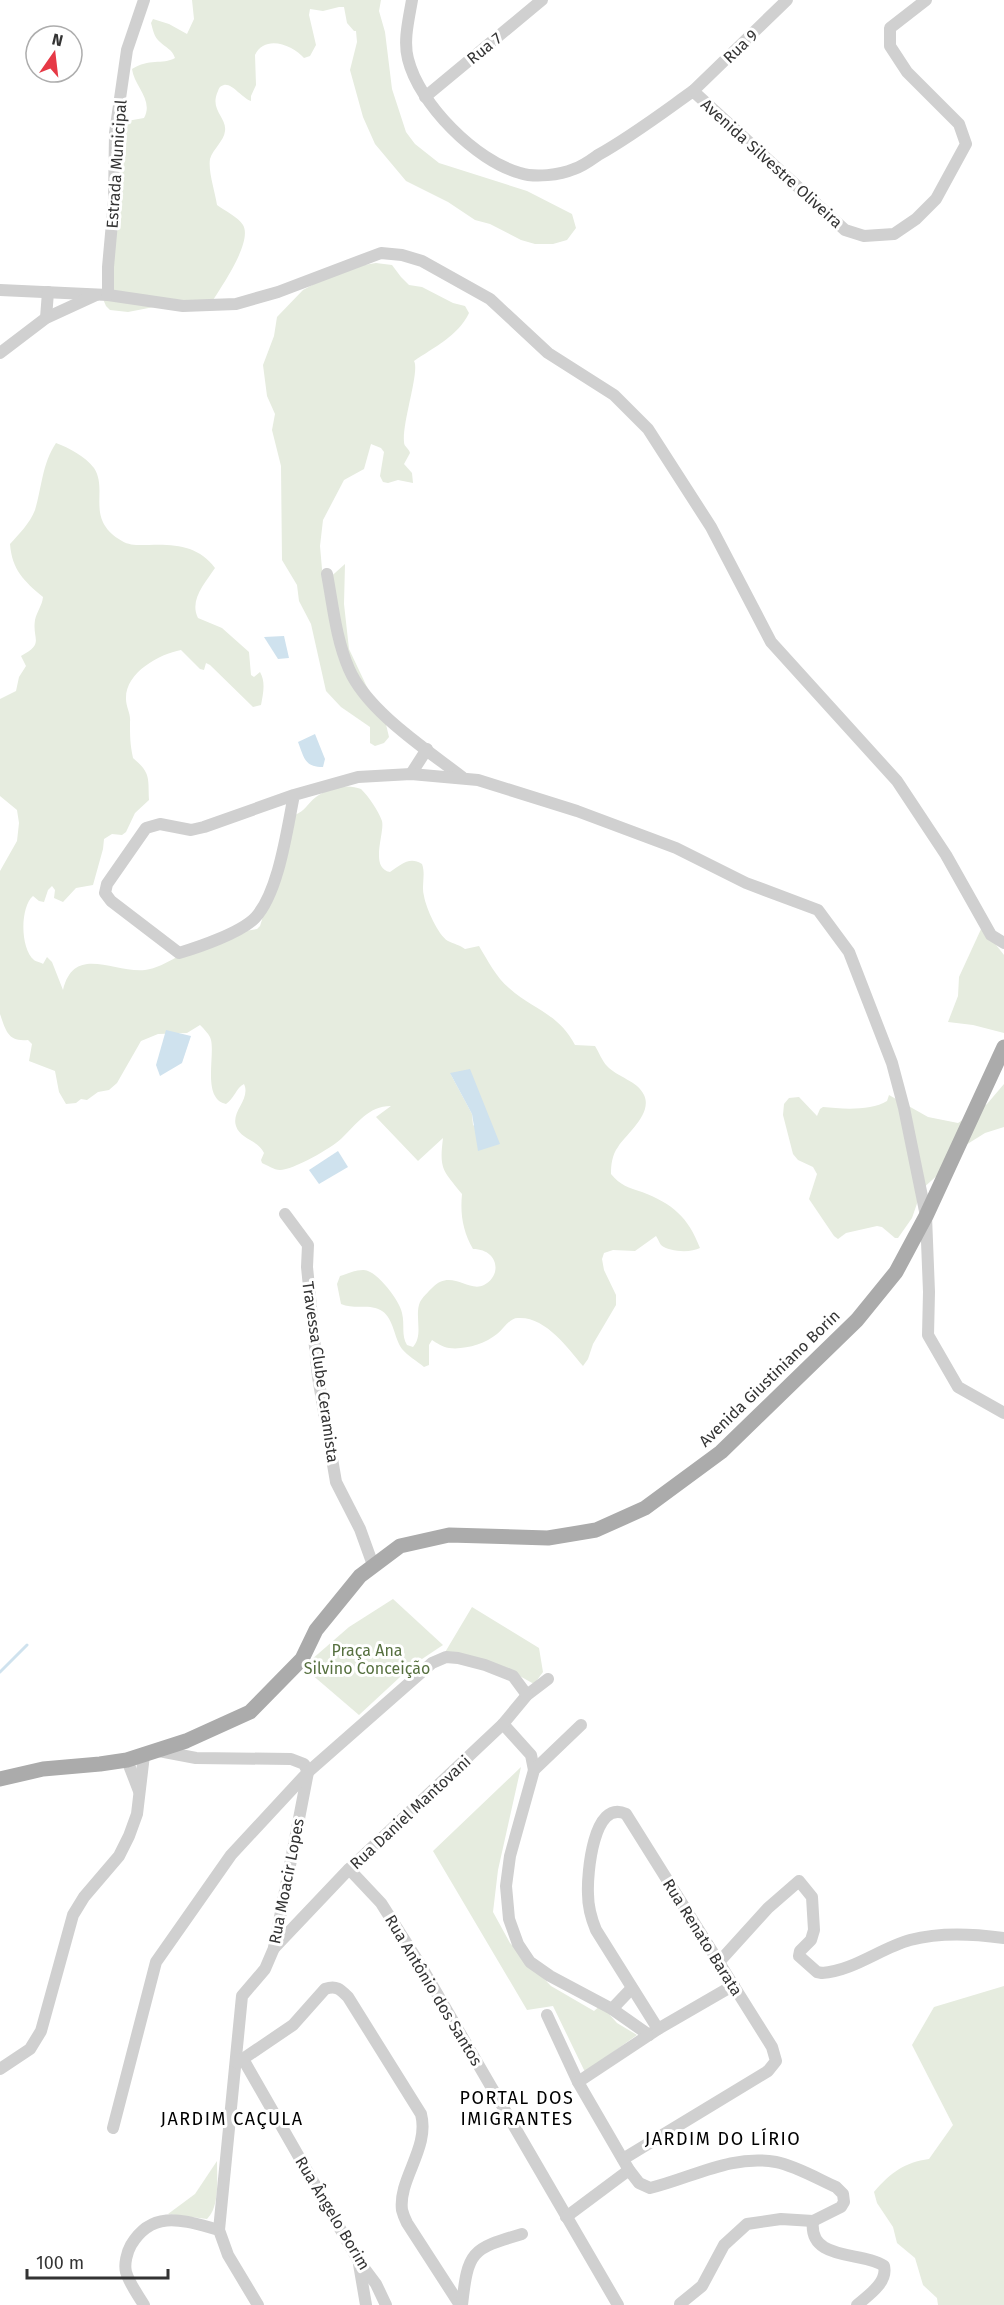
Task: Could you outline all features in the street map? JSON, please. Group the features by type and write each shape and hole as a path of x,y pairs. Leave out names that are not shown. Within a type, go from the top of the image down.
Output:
{"main road":[{"name":"Avenida Giustiniano Borin","path":"0,1779 43,1769 127,1760 186,1741 250,1712 302,1659 316,1630 360,1576 400,1546 449,1535 548,1538 596,1530 645,1508 721,1452 857,1320 896,1272 926,1216 1004,1047"}],"street":[{"name":"Estrada Municipal","path":"102,295 108,267 114,201 114,133 127,50 144,0"},
{"name":"Avenida Silvestre Oliveira","path":"412,0 407,42 408,59 425,97 475,149 496,164 523,174 546,174 574,169 623,141 693,91 846,230 864,236 894,234 916,219 936,199 966,144 959,124 907,72 890,46 890,28 926,0"},
{"name":"Rua 9","path":"693,91 787,0"},
{"name":"Rua 7","path":"425,97 537,1"},
{"path":"0,291 102,295 183,306 236,304 278,292 381,253 402,255 422,261 490,299 548,353 615,395 648,429 711,527 771,642 897,781 946,855 991,935 1004,943"},
{"path":"46,318 48,292"},
{"path":"0,352 46,318 102,295"},
{"path":"327,574 337,632 350,671 376,709 463,778"},
{"path":"411,774 427,749"},
{"path":"294,795 274,879 263,906 256,917 245,926 179,953 111,901 105,893 107,884 146,828 160,824 191,830 294,795 358,777 411,774 478,780 566,808 676,848 746,883 818,910 849,952 892,1063 904,1108 926,1216 928,1335 958,1387 1004,1413"},
{"name":"Travessa Clube Ceramista","path":"285,1214 308,1245 307,1267 318,1377 336,1482 360,1529 373,1565"},
{"path":"112,2128 156,1962 231,1855 308,1772 432,1663 446,1657 485,1665 513,1676 527,1695"},
{"name":"Rua Daniel Mantovani","path":"274,1948 349,1869 503,1724 527,1695 548,1679"},
{"path":"503,1724 531,1755 534,1770 510,1856 506,1886 509,1919 518,1944 530,1962 549,1976 654,2032"},
{"path":"534,1770 582,1725"},
{"path":"186,1741 196,1758"},
{"path":"159,1751 196,1758 291,1759 304,1764 308,1772"},
{"path":"0,2069 30,2049 36,2041 73,1915 84,1897 118,1856 129,1836 140,1795 144,1755"},
{"path":"127,1760 140,1795"},
{"name":"Rua Moacir Lopes","path":"258,2305 228,2255 219,2230 240,2061 242,1996 265,1969 274,1948 308,1772"},
{"name":"Rua Renato Barata","path":"626,2164 768,2071 776,2061 772,2047 734,1985 626,1814 620,1811 606,1816 599,1826 589,1871 588,1894 590,1914 596,1930 632,1988"},
{"name":"Rua Antônio dos Santos","path":"349,1869 381,1903 421,1966 618,2305"},
{"path":"719,1962 768,1908 799,1881 812,1897 814,1930 811,1940 800,1951 799,1956 817,1972 827,1973 910,1940 966,1934 1004,1938"},
{"path":"578,2082 654,2032 734,1985"},
{"path":"240,2061 293,2025 325,1989 332,1986 340,1988 348,1997 421,2114 424,2126 422,2139 403,2196 402,2210 407,2223 461,2305"},
{"path":"612,2009 632,1988 654,2032"},
{"path":"547,2015 578,2082 639,2183 650,2188 702,2170 741,2161 779,2162 836,2187 843,2194 844,2202 836,2211 813,2221 781,2218 747,2224 724,2245 702,2286 680,2304"},
{"name":"Rua Ângelo Borim","path":"240,2061 358,2260 376,2284 386,2305"},
{"path":"566,2217 626,2164"},
{"path":"144,2305 126,2272 129,2249 137,2235 151,2224 168,2220 219,2230"},
{"path":"813,2221 812,2229 818,2241 831,2252 850,2258 870,2259 884,2266 883,2280 858,2305"},
{"path":"461,2305 467,2269 473,2255 490,2243 522,2234"},
{"path":"358,2260 366,2305"}],"green space":[{"path":"192,0 381,0 379,11 385,32 392,89 406,132 415,144 439,163 527,191 572,214 576,228 567,240 553,244 535,244 521,240 490,224 475,220 448,202 406,181 375,144 363,117 350,70 357,42 356,31 347,23 344,7 323,11 310,9 309,15 316,45 310,56 304,58 293,49 279,44 265,45 255,55 256,85 251,101 227,85 219,88 216,103 225,131 210,159 211,176 217,205 241,222 245,233 244,242 235,264 212,302 159,306 128,312 110,310 103,299 122,130 127,121 144,118 147,105 132,69 144,64 175,58 171,51 156,38 151,23 153,19 169,24 187,34 194,19"},
{"path":"376,263 392,265 409,285 422,287 453,303 465,306 469,313 459,328 414,361 415,375 404,433 404,442 410,453 404,464 412,473 413,483 398,480 383,482 380,476 384,452 381,448 371,444 364,469 344,480 323,520 320,546 322,569 326,581 345,564 344,604 349,649 384,716 389,737 384,743 375,746 370,743 370,727 341,707 326,691 311,624 299,601 297,585 282,560 281,466 272,430 275,414 267,396 263,365 274,336 277,317 303,290 327,277 358,266"},
{"path":"56,443 77,453 94,468 98,477 100,514 104,524 122,541 135,545 168,545 186,548 209,561 215,568 197,598 195,605 198,618 222,628 249,652 251,675 254,677 260,672 264,688 261,705 253,707 210,665 206,663 204,670 200,669 181,650 154,660 137,673 127,690 126,702 130,716 133,758 146,772 149,800 135,813 126,832 122,835 112,834 104,839 93,885 76,888 63,902 54,898 55,890 52,886 44,902 33,896 29,901 23,928 29,954 34,960 43,964 47,957 52,962 63,990 68,976 76,968 85,964 145,970 161,965 208,940 257,929 260,926 295,815 326,791 338,787 361,789 373,804 382,821 380,864 390,872 409,861 422,864 425,901 433,921 444,938 465,949 479,946 504,984 554,1019 575,1045 595,1046 607,1066 637,1086 644,1095 645,1109 616,1150 612,1160 611,1174 625,1186 671,1207 685,1220 700,1248 686,1251 669,1249 661,1245 656,1236 635,1251 613,1250 604,1253 602,1259 604,1270 616,1295 616,1305 583,1366 555,1334 537,1322 515,1318 492,1338 474,1346 449,1348 432,1340 429,1345 429,1365 424,1367 402,1349 386,1314 373,1307 341,1304 337,1284 340,1276 354,1271 368,1271 381,1280 397,1301 402,1313 405,1341 407,1345 413,1347 418,1337 418,1307 432,1288 446,1280 478,1287 490,1281 494,1275 495,1263 492,1258 488,1253 473,1249 467,1236 461,1209 462,1194 442,1163 443,1138 418,1161 376,1117 391,1106 369,1112 342,1138 321,1153 303,1163 278,1170 262,1163 264,1153 258,1145 241,1134 236,1126 236,1115 245,1095 244,1084 226,1104 219,1101 214,1094 211,1076 211,1040 200,1025 187,1033 158,1034 141,1041 117,1083 109,1090 98,1092 87,1100 81,1099 76,1103 66,1104 59,1092 55,1071 29,1061 32,1044 28,1040 12,1037 6,1030 0,1014 0,871 17,841 19,823 17,810 0,796 0,699 16,691 19,677 26,666 21,656 33,648 36,641 35,620 43,597 30,586 16,568 10,544 33,515 51,451","holes":["450,1073 499,1144 473,1125 472,1114"]},
{"path":"982,927 1004,955 1004,1033 973,1025 948,1022 958,996 959,977"},
{"path":"1004,1084 1004,1127 985,1133 961,1148 949,1165 922,1189 912,1218 898,1238 877,1226 846,1233 838,1239 834,1236 809,1199 817,1174 813,1167 798,1160 793,1154 783,1115 784,1104 789,1098 799,1097 817,1116 823,1107 865,1108 887,1101 889,1095 928,1117 958,1123 987,1104"},
{"name":"Praça Ana Silvino Conceição","path":"393,1599 443,1645 413,1665 359,1715 303,1667 349,1627"},
{"path":"472,1607 539,1648 543,1672 534,1684 509,1670 444,1654"},
{"path":"521,1767 498,1870 493,1912 510,1943 551,1986 594,2011 601,2005 617,2023 637,2035 585,2072 553,2006 527,2010 433,1851"},
{"path":"1004,1986 1004,2305 938,2305 937,2298 923,2285 915,2258 897,2243 893,2227 877,2203 874,2192 898,2170 929,2159 953,2125 912,2045 934,2007"},
{"path":"217,2161 216,2200 207,2219 168,2214 195,2194"}],"water":[{"path":"284,636 289,658 278,659 264,637"},
{"path":"315,734 325,759 323,767 308,763 298,742"},
{"path":"166,1030 191,1036 182,1063 160,1076 156,1065"},
{"path":"470,1069 500,1144 478,1151 472,1114 450,1073"},
{"path":"338,1151 348,1167 319,1184 309,1170"}],"waterway":[{"path":"0,1672 27,1645"}],"district":[{"name":"PORTAL DOS IMIGRANTES","path":"517,2108"},
{"name":"JARDIM CAÇULA","path":"232,2119"},
{"name":"JARDIM DO LÍRIO","path":"723,2139"}]}
